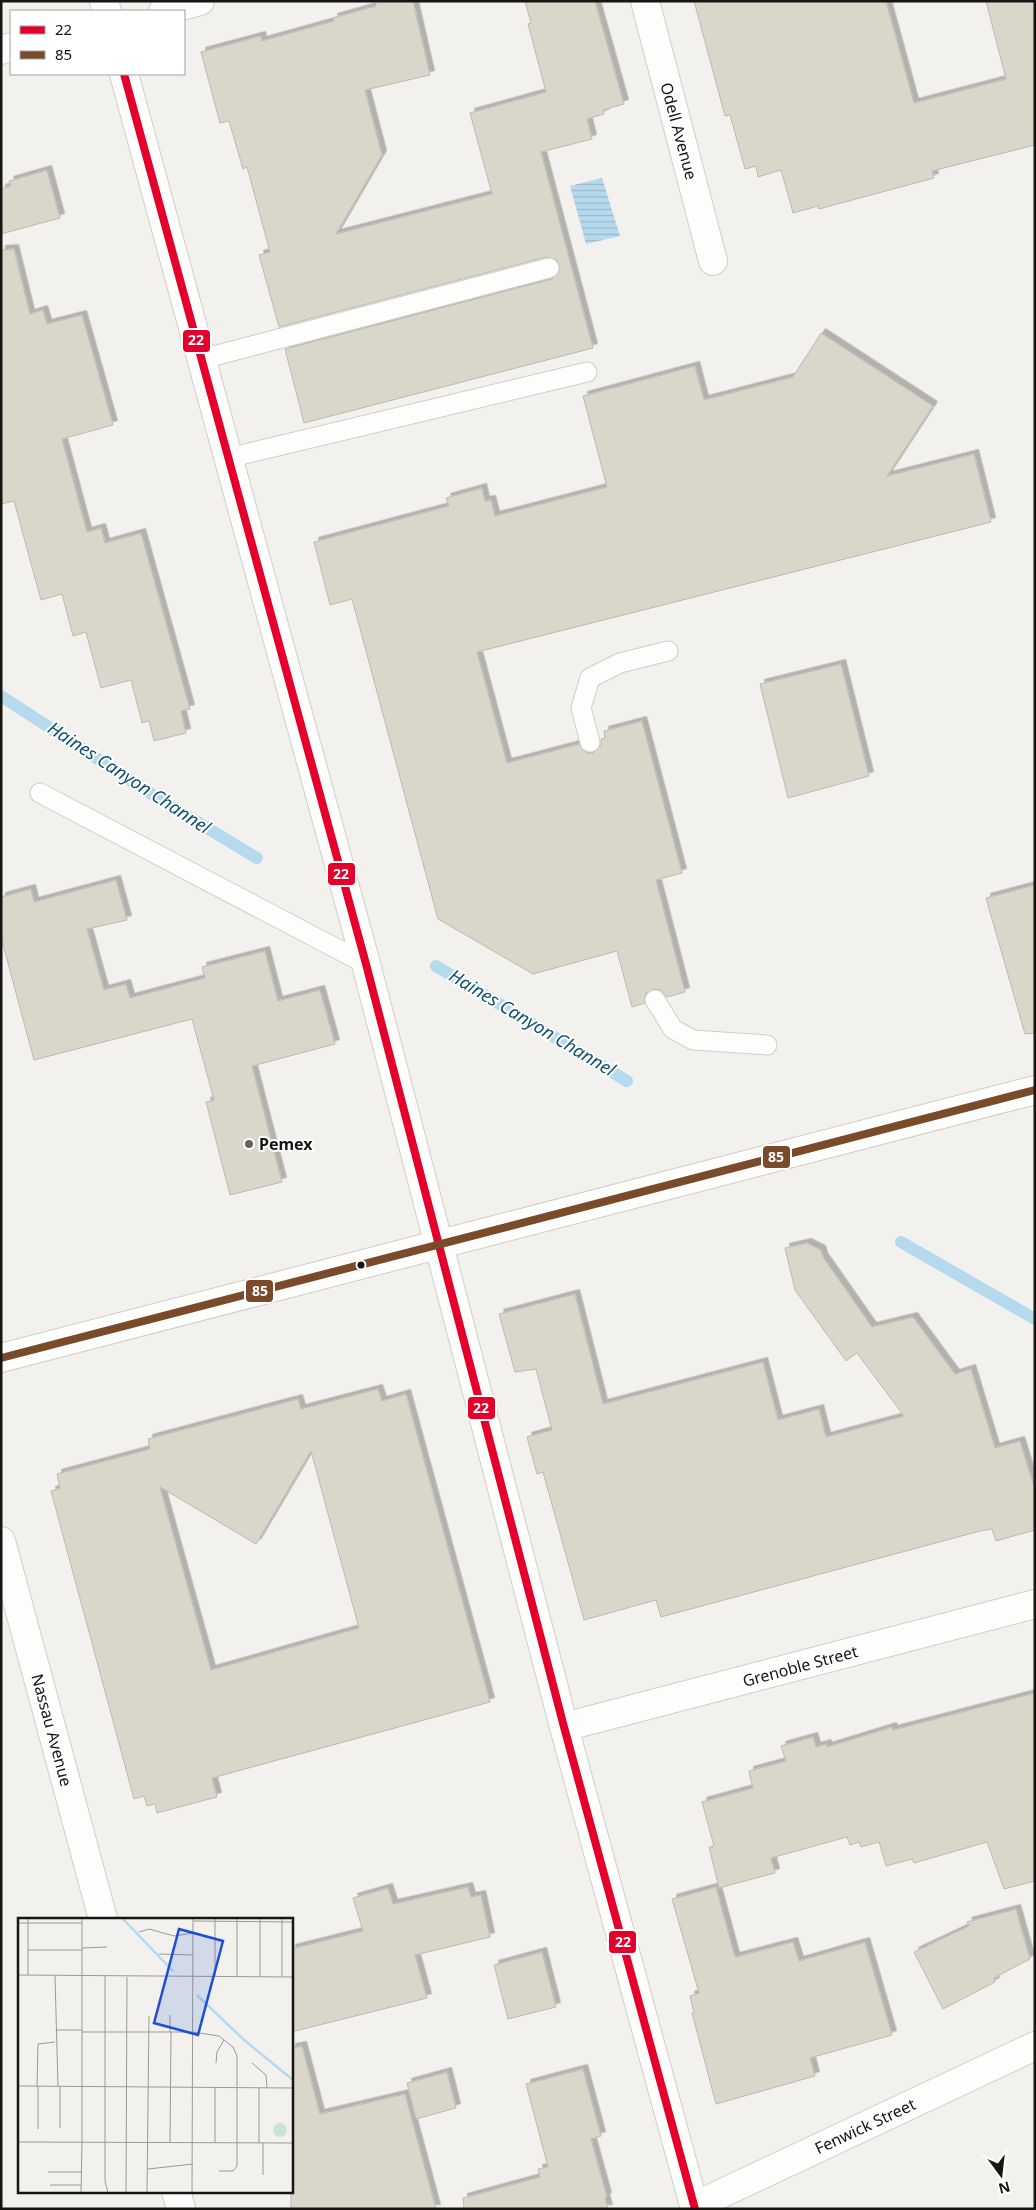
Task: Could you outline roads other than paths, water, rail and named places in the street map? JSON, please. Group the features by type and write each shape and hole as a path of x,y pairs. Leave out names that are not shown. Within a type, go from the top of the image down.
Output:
{"street":[{"path":"167,10 200,1"},
{"name":"Odell Avenue","path":"645,1 713,261"},
{"path":"124,75 366,964 564,1727 695,2207"},
{"path":"1,1358 1035,1090"},
{"name":"Nassau Avenue","path":"1,1541 103,1918"},
{"name":"Grenoble Street","path":"564,1727 1035,1604"},
{"name":"Fenwick Street","path":"695,2207 1035,2046"},
{"path":"176,2192 181,2209"}],"lane":[{"path":"202,359 548,268"},
{"path":"228,458 587,372"},
{"path":"590,742 581,708 590,678 620,663 668,650"},
{"path":"40,793 366,964"},
{"path":"655,1000 673,1029 693,1040 767,1045"}],"water":[{"path":"602,178 620,236 586,244 570,186"}],"waterway":[{"name":"Haines Canyon Channel","path":"1,696 156,797 257,858"},
{"name":"Haines Canyon Channel","path":"436,966 627,1081"},
{"name":"Haines Canyon Channel","path":"901,1242 1035,1319"}],"place":[{"name":"Pemex","path":"249,1144"}]}
